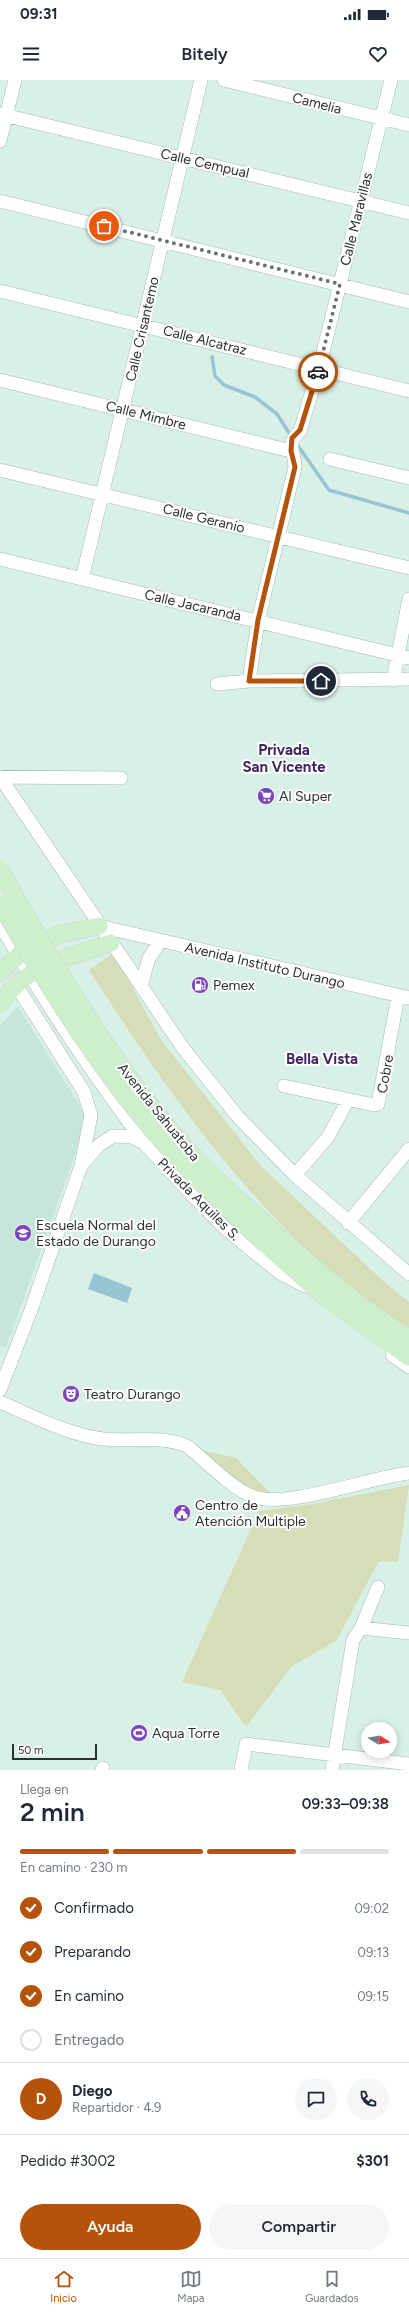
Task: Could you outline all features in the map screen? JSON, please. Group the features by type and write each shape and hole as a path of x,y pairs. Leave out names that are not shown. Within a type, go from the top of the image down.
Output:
{"main road":[{"name":"Avenida Sahuatoba","path":"0,870 43,945 96,1031 143,1096 192,1154 269,1238"},
{"name":"Avenida Sahuatoba","path":"0,904 85,1042 154,1132 213,1195 269,1238 409,1338"},
{"path":"0,973 18,956 57,935 100,926"},
{"path":"2,997 23,980 70,957 116,938"},
{"path":"269,1238 321,1294 409,1357"}],"street":[{"path":"0,141 3,114 15,80"},
{"name":"Calle Crisantemo","path":"82,579 122,410 144,325 181,158 201,80"},
{"name":"Camelia","path":"224,80 409,125"},
{"name":"Calle Maravillas","path":"249,681 258,620 295,467 291,451 292,438 300,430 319,368 391,80"},
{"name":"Calle Cempual","path":"3,114 181,158 361,200 409,213"},
{"path":"0,201 163,240 409,302"},
{"name":"Calle Alcatraz","path":"0,291 409,390"},
{"name":"Calle Mimbre","path":"0,380 291,451"},
{"path":"330,459 409,478"},
{"name":"Calle Geranio","path":"0,470 103,493 408,567"},
{"name":"Calle Jacaranda","path":"0,559 403,656"},
{"path":"393,680 403,656 409,599"},
{"path":"217,684 249,681 409,679"},
{"path":"0,777 121,778"},
{"path":"0,777 100,926"},
{"path":"0,924 18,956 23,980 90,1105 90,1123 81,1166 31,1310 0,1390"},
{"name":"Avenida Instituto Durango","path":"100,926 116,938 160,942 404,997"},
{"path":"116,938 141,986 183,1048 238,1117 295,1175 348,1223 409,1274"},
{"path":"141,986 148,958 160,942"},
{"path":"23,980 144,1143"},
{"name":"Cobre","path":"284,1086 374,1105 378,1104 404,997"},
{"path":"295,1175 328,1137 348,1100"},
{"name":"Privada Aquiles S.","path":"81,1166 99,1145 113,1136 132,1137 144,1143 227,1230 280,1273 321,1294"},
{"path":"348,1223 409,1149"},
{"path":"321,1294 392,1356 409,1367"},
{"path":"0,1402 80,1435 124,1441 176,1441 187,1446 244,1492 260,1499 290,1498 409,1473"},
{"path":"332,1770 353,1640 361,1628 378,1587"},
{"path":"361,1628 409,1633"},
{"path":"240,1770 246,1744 409,1764"}],"shaded area":[{"path":"114,953 161,1040 261,1166 383,1281 409,1302 409,1329 359,1294 313,1255 270,1213 230,1168 192,1120 156,1071 89,970"},
{"name":"Escuela Normal del Estado de Durango","path":"18,1006 88,1119 6,1348 0,1346 0,1026"},
{"path":"201,1450 236,1458 271,1494 244,1488"},
{"path":"409,1485 398,1562 379,1561 336,1641 292,1666 246,1727 220,1690 182,1682 259,1511 312,1504"}],"water":[{"path":"94,1273 132,1288 127,1303 88,1289"}],"waterway":[{"path":"212,357 215,376 224,385 255,397 277,414 291,436"},
{"path":"296,443 329,490 409,513"}],"way so far":[{"path":"104,226 340,284 318,372"}],"place":[{"name":"Al Super","path":"266,796"},
{"name":"Pemex","path":"200,985"},
{"name":"Escuela Normal del Estado de Durango","path":"23,1233"},
{"name":"Teatro Durango","path":"71,1394"},
{"name":"Centro de Atención Multiple","path":"182,1513"},
{"name":"Aqua Torre","path":"139,1733"}],"district":[{"name":"Privada San Vicente","path":"284,758"},
{"name":"Bella Vista","path":"322,1059"}],"route":[{"path":"318,372 300,430 292,438 291,451 295,461 295,467 258,620 249,681 321,681"}]}
